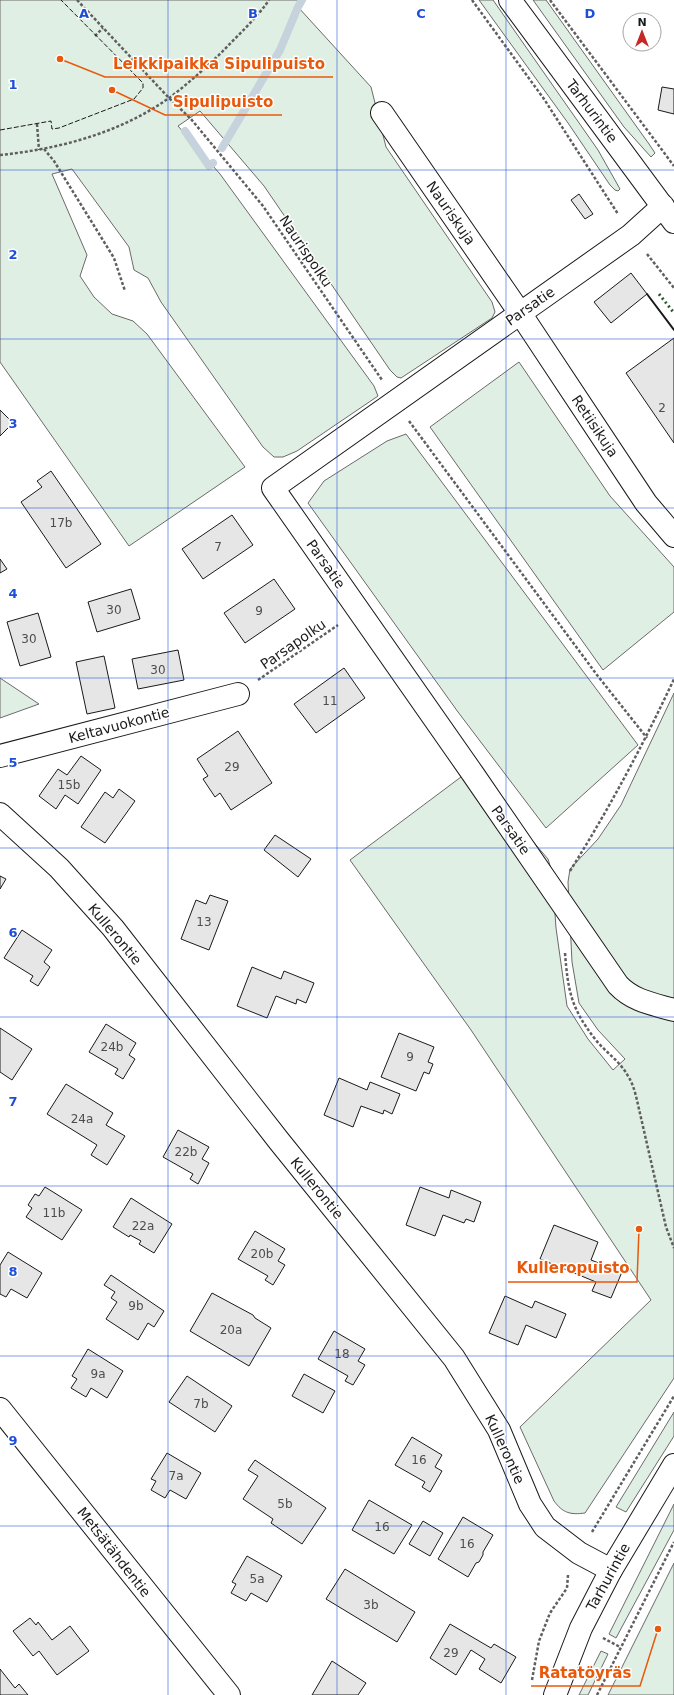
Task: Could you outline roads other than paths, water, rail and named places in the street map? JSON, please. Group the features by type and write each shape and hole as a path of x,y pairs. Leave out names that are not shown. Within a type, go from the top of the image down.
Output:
{"street":[{"name":"Tarhurintie","path":"510,0 669,214"},
{"name":"Nauriskuja","path":"382,113 520,313"},
{"name":"Parsatie","path":"669,214 631,235 272,488 618,985 624,992 638,1000 674,1010"},
{"name":"Retiisikuja","path":"520,313 646,503 674,536"},
{"name":"Keltavuokontie","path":"0,756 238,694"},
{"name":"Kullerontie","path":"0,814 59,868 113,928 279,1141 454,1358 499,1430 530,1504 545,1527 579,1553 611,1570"},
{"name":"Metsätähdentie","path":"0,1409 230,1695"},
{"name":"Tarhurintie","path":"554,1695 581,1628 611,1570 674,1465"}],"waterway":[{"path":"222,148 280,50 302,0"},
{"path":"185,131 209,166 213,163"}],"place":[{"name":"Leikkipaikka Sipulipuisto","path":"60,59"},
{"name":"Sipulipuisto","path":"112,90"},
{"name":"Kulleropuisto","path":"639,1229"},
{"name":"Ratatöyräs","path":"658,1629"}]}
